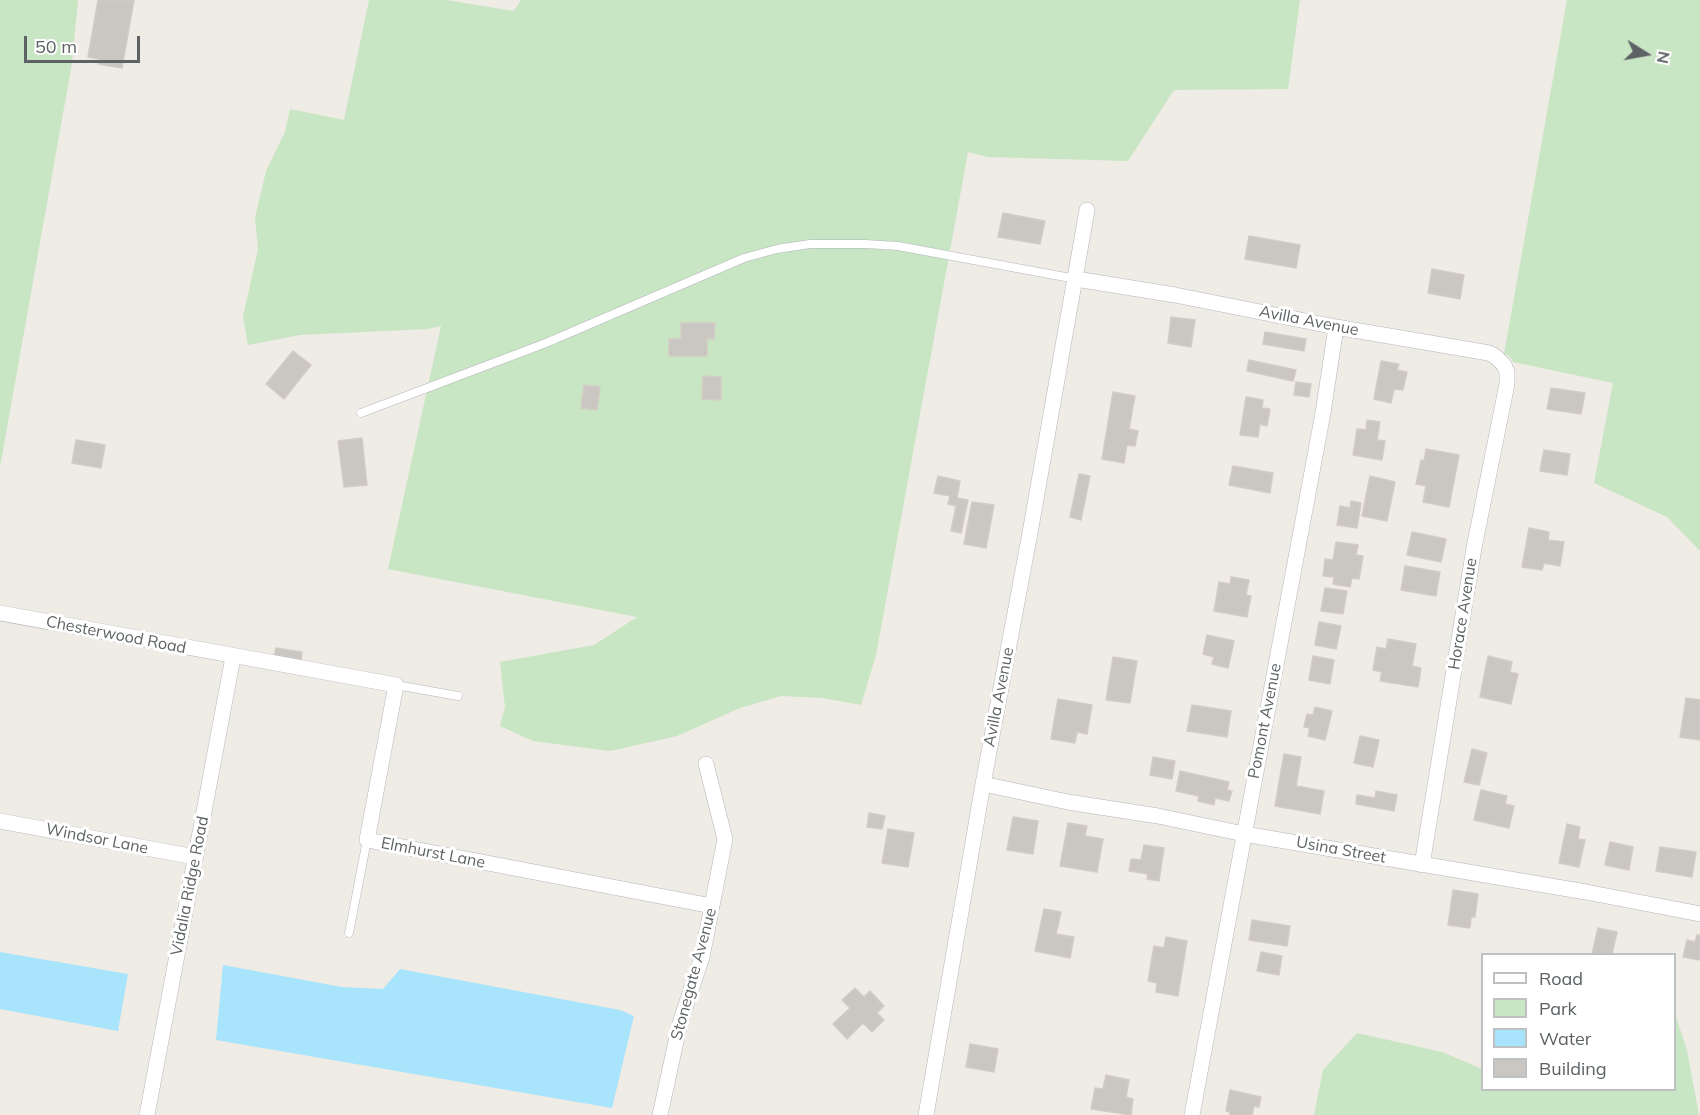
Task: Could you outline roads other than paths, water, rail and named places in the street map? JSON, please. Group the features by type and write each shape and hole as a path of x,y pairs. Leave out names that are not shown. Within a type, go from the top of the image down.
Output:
{"street":[{"name":"Avilla Avenue","path":"926,1115 983,784 1087,210"},
{"name":"Avilla Avenue","path":"1076,279 1175,295 1489,354 1504,365"},
{"name":"Pomont Avenue","path":"1192,1115 1321,424 1336,327"},
{"name":"Horace Avenue","path":"1422,865 1474,548 1507,384 1507,372 1504,365"},
{"name":"Chesterwood Road","path":"0,613 233,657"},
{"path":"233,657 396,686"},
{"name":"Vidalia Ridge Road","path":"147,1115 233,657"},
{"name":"Elmhurst Lane","path":"396,686 367,840 712,906"},
{"name":"Stonegate Avenue","path":"660,1115 680,1023 702,957 725,839 706,764"},
{"name":"Usina Street","path":"983,784 1244,834 1586,892 1700,914"},
{"name":"Windsor Lane","path":"0,821 195,857"}],"lane":[{"path":"361,413 546,343 744,258 777,249 818,244 898,246 1076,279"},
{"path":"396,686 458,696"},
{"path":"349,933 367,840"}],"water":[{"path":"0,952 128,974 118,1031 0,1009"},
{"path":"223,965 342,987 383,989 400,969 620,1010 634,1016 612,1108 216,1040"}]}
